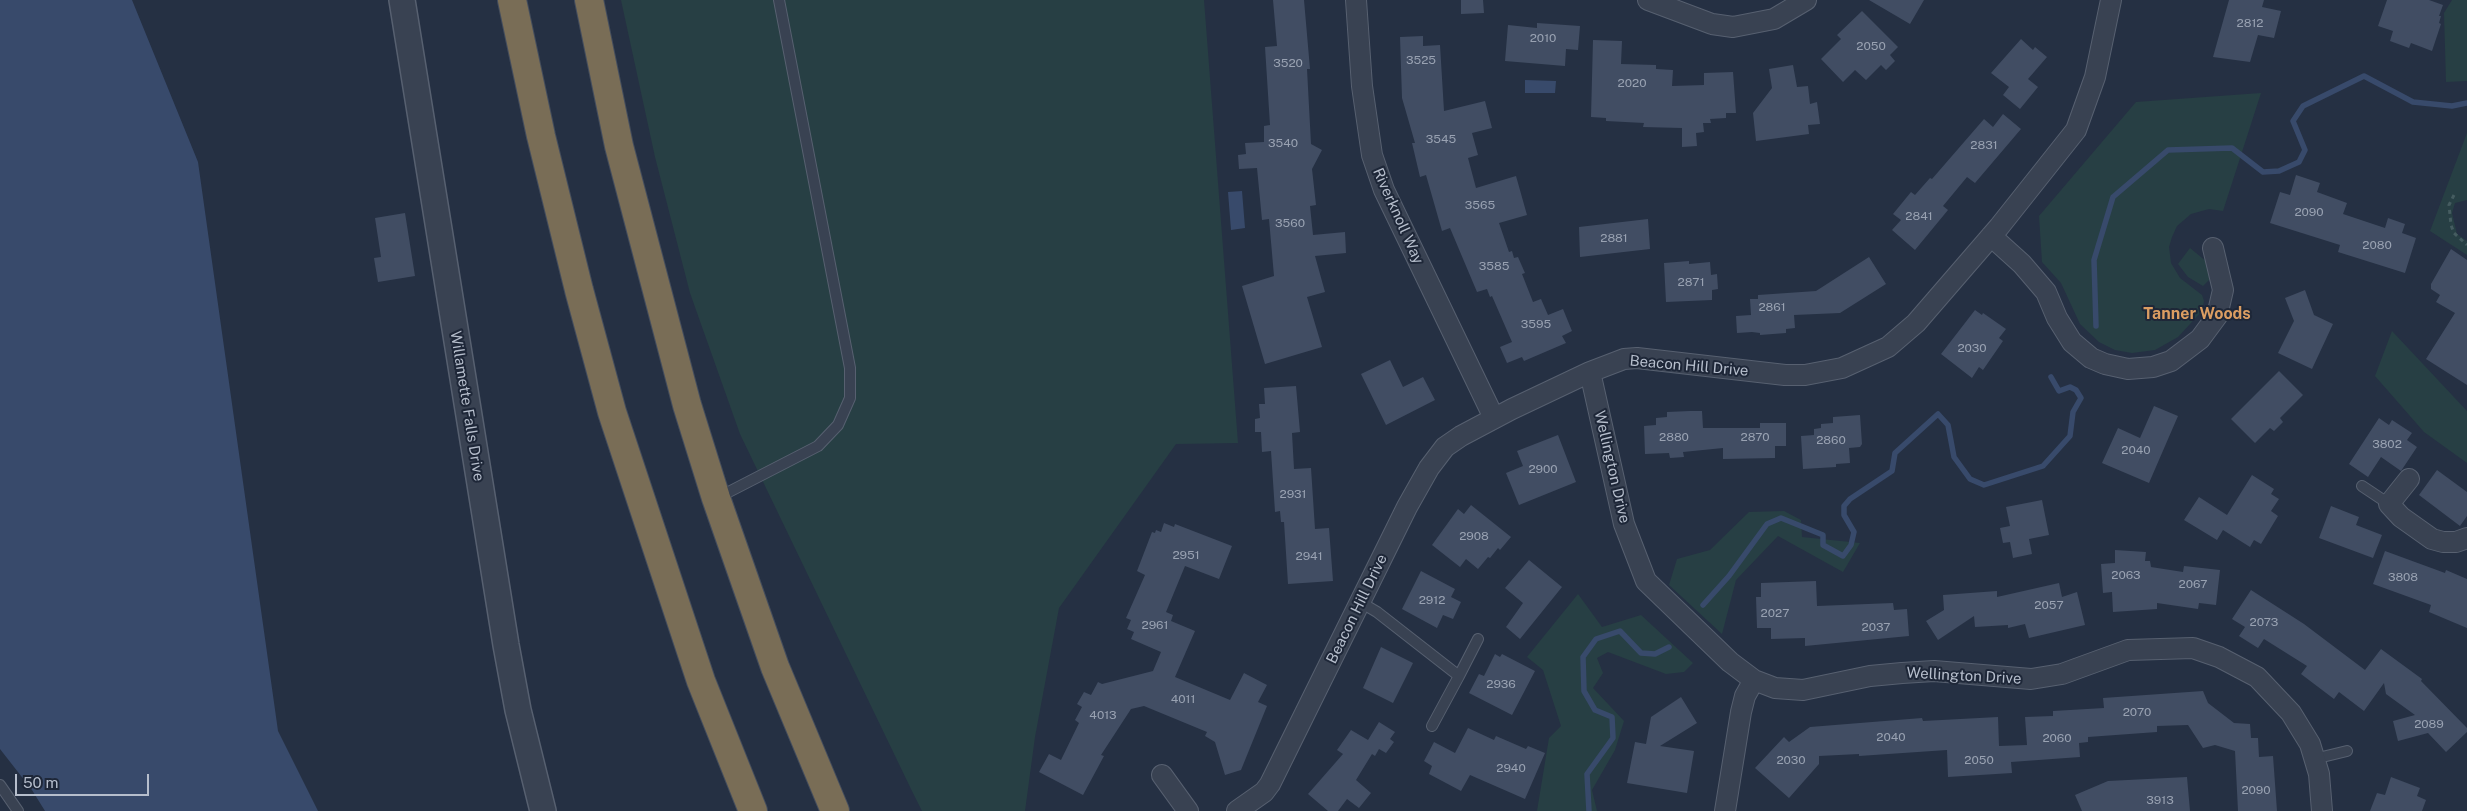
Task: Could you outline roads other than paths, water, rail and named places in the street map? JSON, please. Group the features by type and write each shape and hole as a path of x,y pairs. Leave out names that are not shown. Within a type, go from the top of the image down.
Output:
{"highway":[{"path":"512,0 541,136 578,290 612,412 701,681 753,811"},
{"path":"589,0 619,146 656,294 716,498 775,667 835,811"}],"street":[{"name":"Willamette Falls Drive","path":"402,0 506,645 518,710 543,811"},
{"name":"Riverknoll Way","path":"1356,0 1362,86 1372,156 1384,190 1494,418"},
{"path":"1648,0 1712,24 1733,26 1774,19 1806,0"},
{"name":"Beacon Hill Drive","path":"1237,811 1264,792 1270,784 1408,507 1436,456 1461,436 1494,418 1611,362 1637,358 1785,375 1816,374 1842,368 1866,359 1898,340 1916,323 1991,236 2076,130 2095,77 2111,0"},
{"path":"1991,236 2022,264 2046,292 2057,318 2072,342 2091,358 2105,364 2128,369 2153,367 2171,361 2200,339 2218,316 2223,290 2213,248"},
{"name":"Wellington Drive","path":"1590,372 1624,524 1646,581 1730,662 1754,680 1775,688 1803,690 1870,676 1909,672 1934,671 2031,679 2062,674 2128,650 2192,648 2219,657 2257,677 2291,713 2310,744 2319,774 2322,811"},
{"path":"2408,480 2389,504 2411,525 2432,539 2443,542 2456,542 2467,538"},
{"path":"1726,811 1741,712 1745,696 1754,680"},
{"path":"1162,775 1188,811"}],"lane":[{"path":"716,498 818,446 838,425 850,398 850,368 780,0"},
{"path":"2362,486 2389,504"},
{"path":"1360,602 1377,612 1459,676"},
{"path":"1432,726 1478,639"},
{"path":"2314,759 2347,751"},
{"path":"0,785 18,811"}],"water":[{"path":"0,0 132,0 198,162 278,731 318,811 45,811 32,790 0,749"},
{"path":"1525,80 1556,81 1555,93 1525,93"},
{"path":"1242,191 1245,228 1231,230 1228,192"}],"waterway":[{"path":"2096,326 2094,260 2113,197 2168,150 2232,148 2263,172 2279,171 2299,162 2305,150 2293,121 2303,106 2364,76 2413,102 2452,106 2467,103"},
{"path":"1703,605 1729,576 1767,524 1781,518 1823,535 1823,545 1843,556 1851,545 1854,532 1844,515 1844,506 1850,499 1892,471 1895,453 1938,414 1948,425 1954,457 1970,479 1984,485 2043,466 2070,436 2073,412 2081,398 2076,390 2070,387 2059,391 2051,377"},
{"path":"1589,811 1587,774 1613,738 1612,717 1595,710 1584,691 1583,657 1596,639 1620,631 1641,653 1655,654 1669,647"}],"district":[{"name":"Tanner Woods","path":"2197,314"}]}
